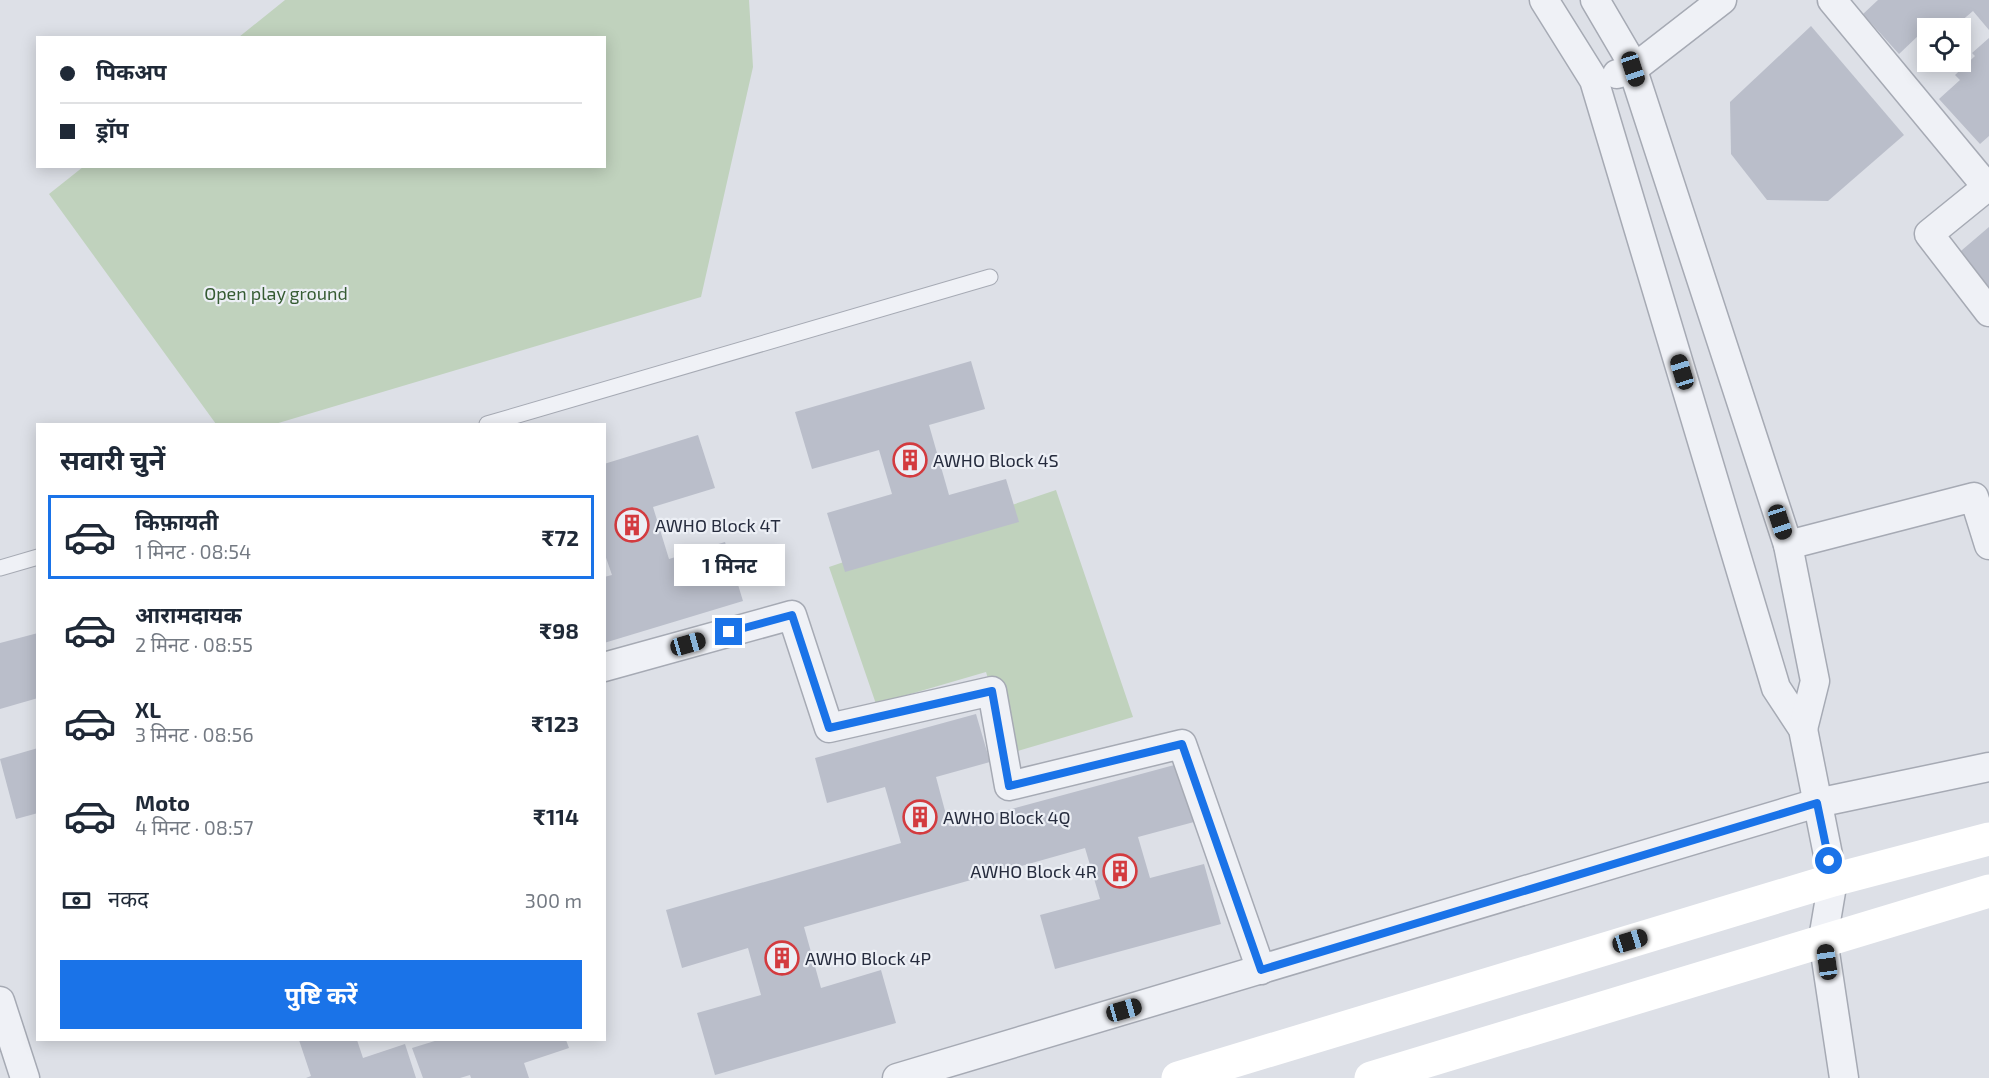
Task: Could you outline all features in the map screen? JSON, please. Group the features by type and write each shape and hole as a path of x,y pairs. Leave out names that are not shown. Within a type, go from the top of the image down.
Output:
{"street":[{"path":"1544,0 1594,80 1776,687 1803,729 1833,880 1823,939 1844,1078"},
{"path":"1595,0 1629,58 1633,69 1788,544 1815,681 1803,729"},
{"path":"1594,80 1633,69 1722,0"},
{"path":"1832,0 1988,187 1929,234 1989,312"},
{"path":"1788,544 1981,494 1989,545"},
{"path":"606,666 792,615 829,728 992,691 1009,786 1182,744 1261,970"},
{"path":"897,1078 1817,803 1989,767"},
{"path":"1178,1078 1833,880 1989,839"},
{"path":"1371,1078 1823,939 1989,891"},
{"path":"0,1001 25,1078"}],"lane":[{"path":"490,423 990,277"},
{"path":"0,568 36,558"}],"green space":[{"name":"Open play ground","path":"285,0 749,0 753,67 701,297 278,423 215,423 49,194 82,168 606,168 606,36 240,36"},
{"path":"1056,490 1133,717 1011,753 986,672 876,704 829,567"}],"building":[{"path":"1878,0 1989,0 1989,30 1973,11 1965,18 1917,18 1917,37 1899,54 1863,14"},
{"path":"1811,26 1904,135 1828,201 1767,200 1731,154 1730,102"},
{"path":"1989,38 1989,136 1980,144 1939,99 1960,80 1955,75 1958,72 1971,72 1971,60 1975,56 1972,53"},
{"path":"1989,227 1989,295 1955,256"},
{"name":"AWHO Block 4S","path":"971,361 985,409 929,425 949,495 1006,479 1019,522 845,572 827,513 892,494 879,450 812,469 795,412"},
{"name":"AWHO Block 4T","path":"698,435 715,488 653,507 669,559 725,542 743,601 606,642 606,576 612,575 606,558 606,463"},
{"path":"36,634 36,699 0,709 0,643"},
{"path":"976,714 990,762 936,777 949,826 1178,764 1194,822 1138,837 1150,878 1204,864 1221,924 1055,969 1040,915 1100,899 1085,848 804,927 821,988 881,970 896,1023 715,1075 697,1013 761,995 748,948 682,968 666,910 901,843 885,787 827,803 815,758"},
{"path":"36,749 36,814 16,819 0,759"},
{"path":"299,1041 357,1041 363,1058 405,1044 416,1078 306,1078 311,1076"},
{"path":"435,1041 566,1041 569,1048 524,1063 529,1078 471,1078 470,1075 460,1078 423,1078 412,1048"}],"place":[{"name":"AWHO Block 4S","path":"910,460"},
{"name":"AWHO Block 4T","path":"632,525"},
{"name":"AWHO Block 4Q","path":"920,817"},
{"name":"AWHO Block 4R","path":"1120,871"},
{"name":"AWHO Block 4P","path":"782,958"}],"route":[{"path":"729,632 792,615 829,728 992,691 1009,786 1182,744 1261,970 1817,803 1829,861"}]}
